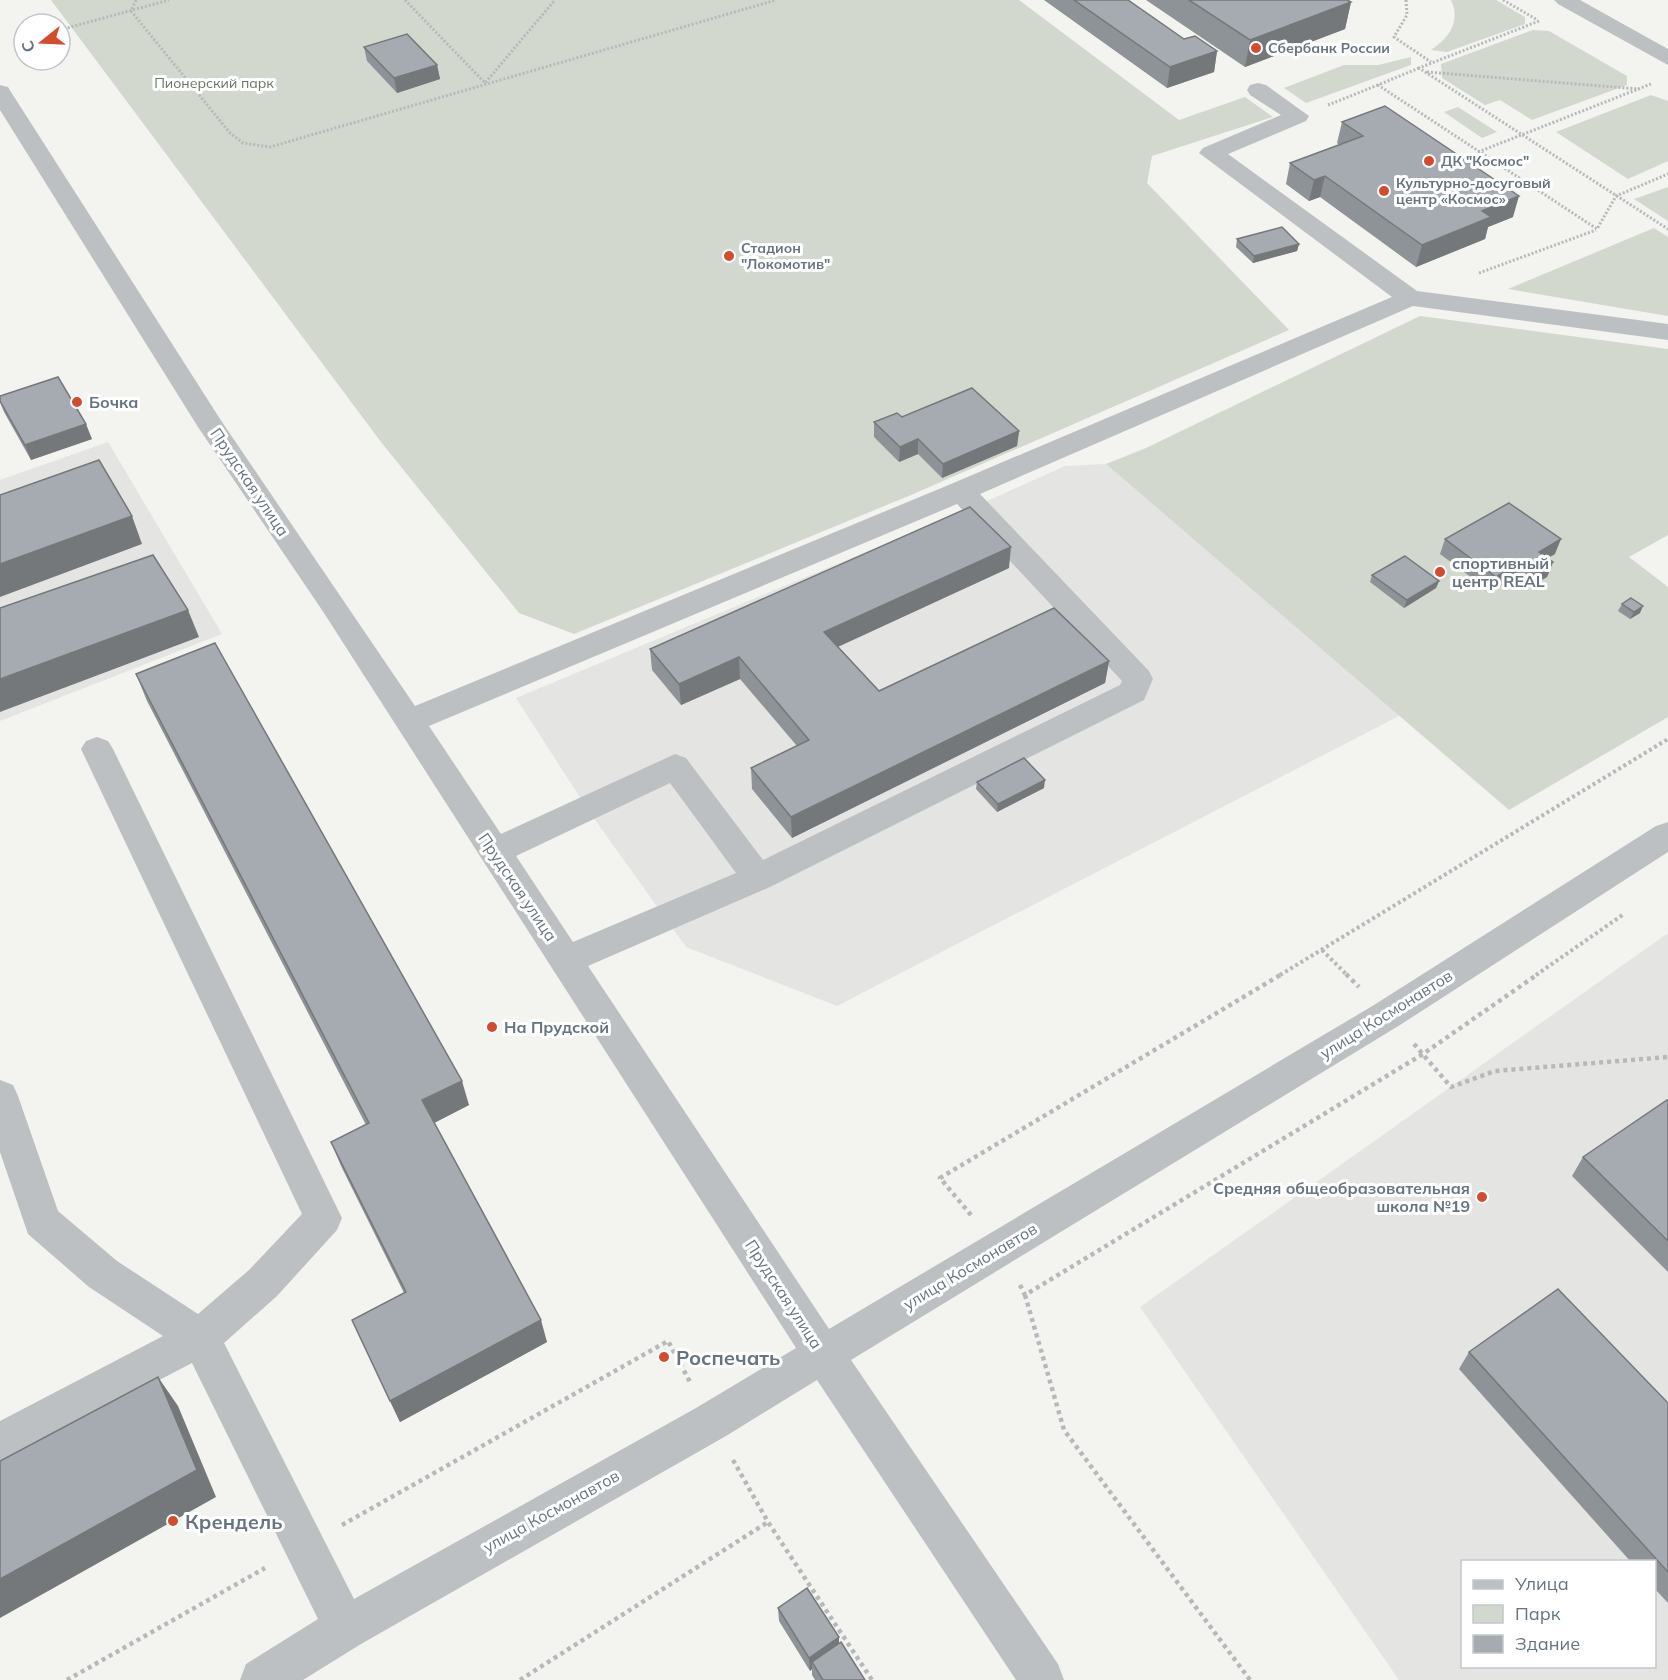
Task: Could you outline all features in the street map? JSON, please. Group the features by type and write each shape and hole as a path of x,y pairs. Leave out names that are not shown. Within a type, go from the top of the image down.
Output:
{"street":[{"path":"1565,0 1668,58"},
{"path":"1258,90 1298,116"},
{"name":"Прудская улица","path":"0,92 212,428 567,960 823,1354 1042,1680"},
{"path":"1298,116 1211,153 1410,298 1668,332"},
{"path":"409,721 961,491 1410,298"},
{"path":"567,960 758,878 1133,692 1138,679 961,491"},
{"path":"0,1443 200,1338 263,1283 323,1218 97,749"},
{"path":"494,852 675,766 758,878"},
{"name":"улица Космонавтов","path":"262,1680 345,1628 711,1422 1387,1015 1668,835"},
{"path":"0,1096 8,1153 42,1222 103,1274 200,1338 306,1545 345,1628"}],"path":[{"path":"131,11 136,0"},
{"path":"72,27 169,0"},
{"path":"405,0 485,83"},
{"path":"485,83 555,0"},
{"path":"131,11 230,133 243,143 270,147 776,0"},
{"path":"1406,0 1408,5 1405,21 1394,37 1432,62"},
{"path":"1298,116 1539,21"},
{"path":"1419,68 1668,229"},
{"path":"1424,71 1639,89"},
{"path":"1478,152 1652,84"},
{"path":"1378,86 1597,230"},
{"path":"1476,274 1597,230 1616,196 1668,174"},
{"path":"940,1178 1322,950 1668,739"},
{"path":"1322,950 1387,1015 1450,1087 1495,1071 1668,1057"},
{"path":"1025,1295 1064,1430 1250,1680"},
{"path":"520,1680 768,1522"}],"shaded area":[{"path":"108,442 222,634 0,721 0,480"},
{"path":"1106,464 1401,715 837,1006 686,947 588,810 516,698 976,506 1065,466"},
{"name":"Средняя общеобразовательная школа №19","path":"1668,933 1668,1680 1399,1680 1140,1307"}],"green space":[{"name":"Стадион \"Локомотив\"","path":"51,0 1019,0 1179,120 1245,97 1273,117 1152,156 1147,183 1289,330 911,495 574,634 519,613 381,442 72,28 72,12 60,12"},
{"path":"1451,0 1496,0 1525,17 1525,24 1447,52 1431,50 1452,29 1455,15"},
{"path":"1533,30 1549,31 1627,76 1627,85 1532,120 1500,100 1485,105 1442,78 1441,64"},
{"path":"1411,57 1411,65 1306,103 1284,88 1344,65 1378,65"},
{"path":"1651,95 1668,101 1668,161 1628,179 1556,132"},
{"path":"1458,107 1497,132 1482,138 1444,112"},
{"path":"1668,187 1668,221 1634,199"},
{"path":"1654,228 1668,237 1668,316 1508,289"},
{"name":"спортивный центр REAL","path":"1420,316 1668,349 1668,535 1629,557 1668,587 1668,717 1509,810 1106,464 1146,448"}],"building":[{"path":"1074,0 1128,0 1184,39 1195,36 1217,51 1170,67"},
{"path":"1189,0 1347,0 1351,2 1250,40"},
{"path":"407,34 437,65 394,78 364,47"},
{"name":"Культурно-досуговый центр «Космос»","path":"1385,106 1519,196 1482,211 1491,217 1422,245 1325,176 1314,180 1290,163 1363,136 1342,122"},
{"path":"1282,227 1299,244 1254,256 1237,239"},
{"path":"58,377 86,424 25,445 0,401 0,396"},
{"path":"972,388 1019,431 943,464 918,439 900,447 874,422 897,413 902,417"},
{"path":"99,460 132,516 0,564 0,495"},
{"path":"1509,503 1561,539 1539,552 1553,562 1534,574 1519,563 1496,577 1445,539"},
{"path":"970,507 1011,547 824,632 879,691 1054,608 1109,661 791,817 751,768 809,740 739,657 679,684 650,649"},
{"path":"153,555 188,610 0,679 0,608"},
{"path":"1405,556 1439,581 1407,600 1372,575"},
{"path":"1631,598 1643,606 1634,612 1622,604"},
{"path":"215,643 462,1081 422,1100 541,1320 390,1401 352,1320 406,1292 331,1142 369,1123 136,674"},
{"path":"1024,758 1045,780 998,804 977,782"},
{"path":"1668,1100 1668,1241 1583,1157"},
{"path":"1558,1289 1668,1403 1668,1572 1469,1352"},
{"path":"158,1377 197,1470 0,1579 0,1461"},
{"path":"807,1588 839,1637 809,1658 778,1608"},
{"path":"841,1642 865,1680 823,1680 812,1662"}],"place":[{"name":"Сбербанк России","path":"1256,48"},
{"name":"ДК \"Космос\"","path":"1429,161"},
{"name":"Культурно-досуговый центр «Космос»","path":"1384,191"},
{"name":"Стадион \"Локомотив\"","path":"729,256"},
{"name":"Бочка","path":"77,402"},
{"name":"спортивный центр REAL","path":"1440,572"},
{"name":"На Прудской","path":"492,1027"},
{"name":"Средняя общеобразовательная школа №19","path":"1482,1197"},
{"name":"Роспечать","path":"664,1357"},
{"name":"Крендель","path":"173,1521"}],"park label":[{"name":"Пионерский парк","path":"214,83"}]}
